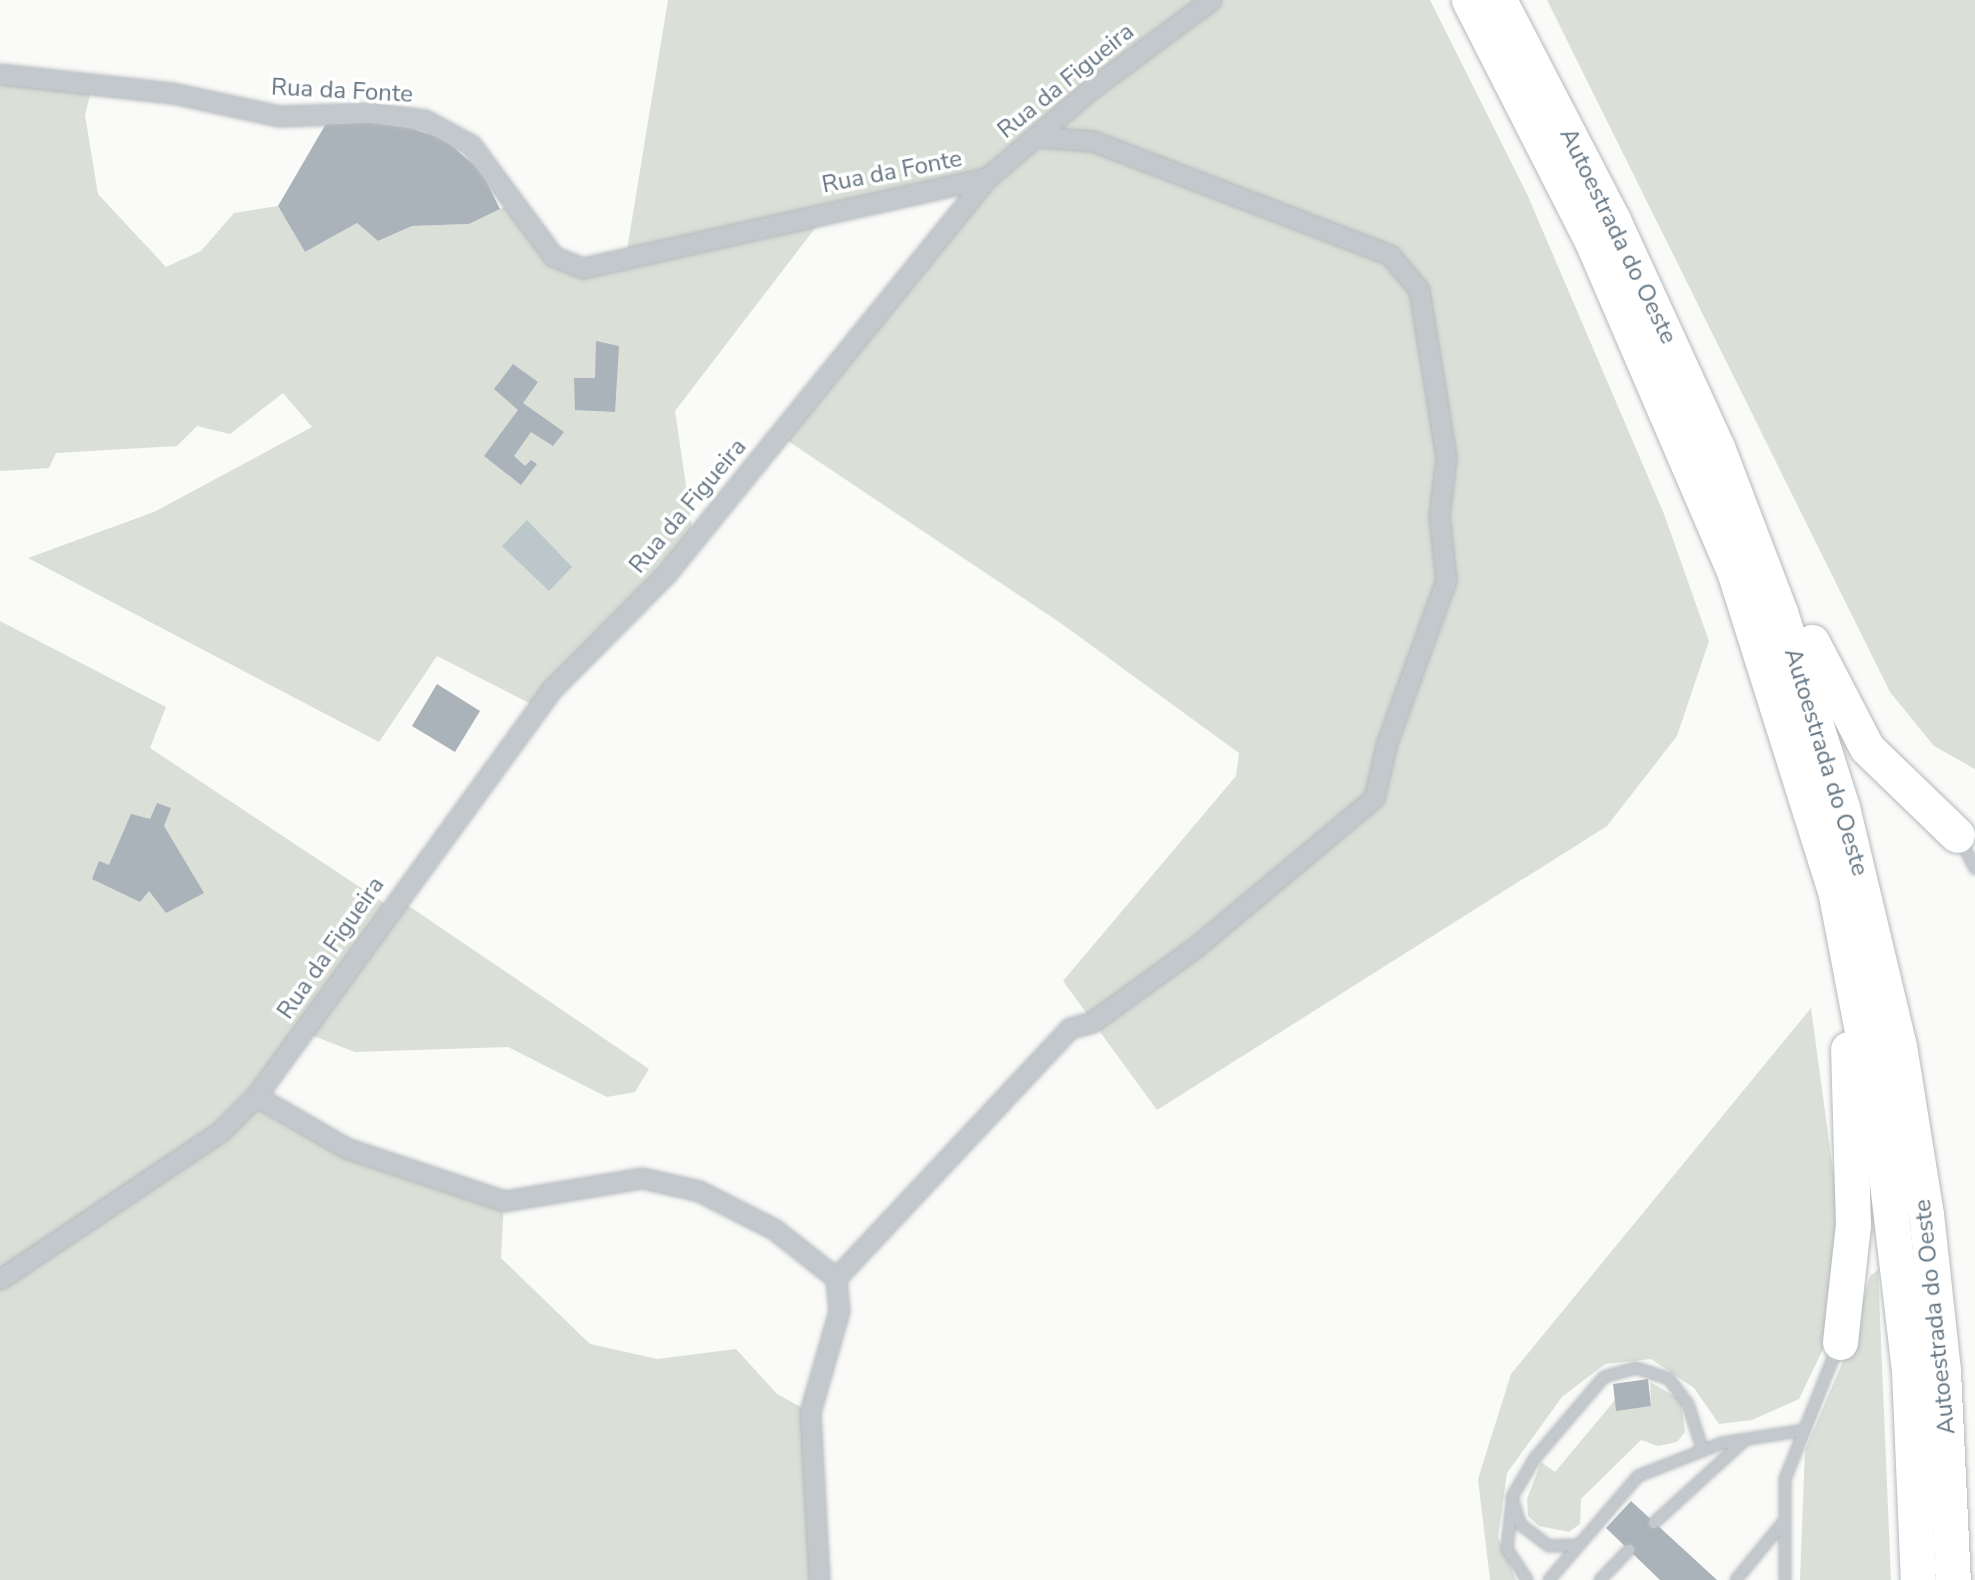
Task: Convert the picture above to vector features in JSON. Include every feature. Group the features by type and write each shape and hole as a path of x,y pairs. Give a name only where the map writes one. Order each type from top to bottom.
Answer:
{"highway":[{"name":"Autoestrada do Oeste","path":"1469,0 1591,239 1735,574 1845,944 1881,1132 1909,1369 1918,1580"},
{"name":"Autoestrada do Oeste","path":"1499,0 1649,295 1752,534 1842,807 1899,1046 1936,1290 1953,1580"},
{"path":"1752,534 1790,578 1821,667 1867,748 1966,840"},
{"path":"1840,1342 1853,1225 1845,944"}],"street":[{"name":"Rua da Figueira","path":"0,1279 220,1132 256,1096 537,707 667,573 987,178 1211,0"},
{"name":"Rua da Fonte","path":"0,74 172,93 279,116 370,113 425,120 471,145 553,256 583,268 625,263 751,225 987,178"},
{"path":"836,1278 1070,1028 1092,1022 1197,946 1374,798 1386,746 1446,580 1439,516 1446,457 1419,290 1390,255 1093,141 1037,137"},
{"path":"256,1096 346,1148 503,1201 642,1178 699,1191 774,1230 836,1278 839,1311 810,1412 819,1580"}],"lane":[{"path":"1966,840 1975,869"},
{"path":"1785,1580 1785,1479 1840,1342"},
{"path":"1527,1580 1507,1549 1512,1497 1535,1458 1604,1377 1636,1368 1669,1379 1688,1404 1703,1451"},
{"path":"1549,1580 1638,1476 1703,1451 1746,1439 1805,1430"},
{"path":"1654,1522 1746,1439"},
{"path":"1512,1497 1520,1524 1549,1546 1578,1545"},
{"path":"1736,1580 1785,1519"},
{"path":"1600,1580 1629,1550"}],"shaded area":[{"path":"668,0 1430,0 1527,194 1664,514 1709,641 1677,736 1607,826 1157,1110 1063,981 1236,776 1239,753 1062,624 779,435 986,179 829,210 675,411 694,540 537,707 437,656 379,742 28,558 154,512 312,427 283,393 230,434 197,426 177,446 56,453 49,468 0,471 0,74 93,83 85,115 98,194 166,267 201,251 234,213 278,206 305,252 357,223 378,241 412,226 469,224 516,201 553,255 625,262"},
{"path":"1547,0 1975,0 1975,769 1934,746 1890,692"},
{"path":"527,520 572,567 549,591 502,546"},
{"path":"0,621 166,707 150,748 390,907 397,898 649,1069 635,1092 607,1097 508,1047 355,1052 303,1032 256,1096 346,1148 504,1201 501,1258 590,1344 657,1359 736,1349 777,1394 810,1412 819,1580 0,1580"},
{"path":"1811,1008 1839,1215 1824,1347 1799,1399 1752,1420 1719,1424 1694,1388 1651,1359 1605,1364 1562,1397 1507,1473 1498,1537 1516,1580 1490,1580 1478,1479 1511,1374"},
{"path":"1878,1270 1891,1580 1800,1580 1805,1450 1849,1347 1870,1276"},
{"path":"1650,1382 1681,1400 1685,1432 1677,1442 1658,1446 1641,1440 1581,1499 1580,1524 1569,1532 1539,1526 1528,1516 1527,1499 1541,1462 1555,1472 1615,1400 1651,1405"}],"building":[{"path":"327,122 391,122 444,139 481,171 500,209 469,224 412,226 378,241 357,223 305,252 278,206"},
{"path":"596,341 619,346 615,412 575,410 574,378 595,378"},
{"path":"513,364 538,382 523,403 564,432 553,446 531,432 514,456 525,466 531,460 537,464 521,485 484,456 518,410 494,389"},
{"path":"437,684 480,711 455,752 412,726"},
{"path":"157,803 171,808 164,826 204,893 166,913 149,891 140,902 92,879 99,861 109,865 131,814 150,819"},
{"path":"1648,1379 1651,1406 1616,1411 1613,1384"},
{"path":"1631,1501 1717,1580 1660,1580 1606,1528"}]}
